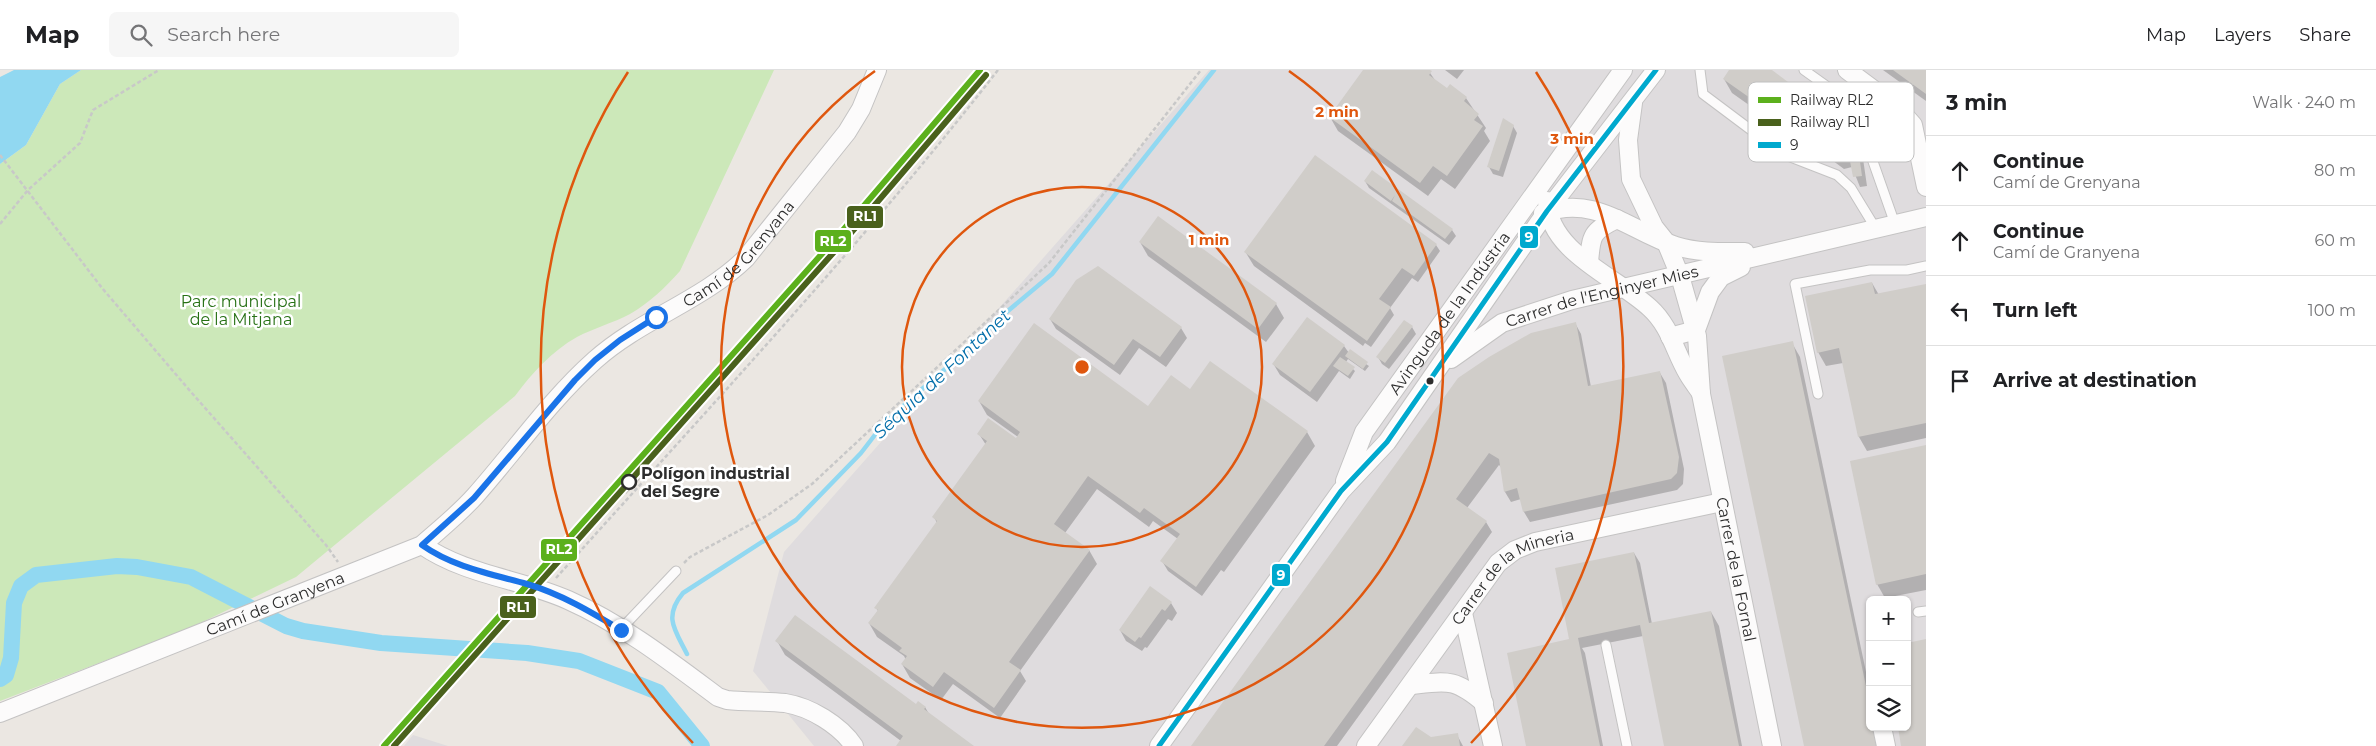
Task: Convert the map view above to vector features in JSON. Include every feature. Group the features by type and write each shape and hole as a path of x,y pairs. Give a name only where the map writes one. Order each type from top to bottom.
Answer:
{"street":[{"name":"Camí de Grenyana","path":"518,445 575,380 607,350 620,340 730,274 746,258 847,132 861,109 878,70"},
{"name":"Avinguda de la Indústria","path":"1341,491 1364,432 1623,70"},
{"name":"Avinguda de la Indústria","path":"1159,746 1341,491 1387,442 1547,211 1656,70"},
{"path":"1847,70 1863,82"},
{"name":"Carrer de la Fornal","path":"1633,102 1628,140 1631,179 1650,221 1666,242 1680,276 1696,330 1701,394 1772,746"},
{"path":"1914,130 1926,187"},
{"name":"Carrer de la Fornal","path":"1546,177 1547,211 1562,240 1589,264 1624,287 1650,308 1664,323 1688,374 1701,394"},
{"name":"Carrer de l'Enginyer Mies","path":"1513,223 1547,211 1573,207 1600,211 1666,242 1706,252 1776,251"},
{"name":"Carrer de l'Enginyer Mies","path":"1441,366 1502,323 1572,300 1926,217"},
{"path":"1589,264 1590,243 1598,228 1617,219"},
{"path":"1670,337 1696,330 1710,292 1720,277 1776,251"},
{"name":"Camí de Granyena","path":"0,713 422,545 474,498 518,445"},
{"name":"Carrer de la Mineria","path":"1366,746 1498,563 1515,550 1535,542 1722,502"},
{"path":"422,545 470,569 545,591 583,607 664,657 718,697 727,700 788,704 801,707 828,722 854,746"},
{"path":"1463,613 1493,746"},
{"path":"1411,685 1452,682 1467,688 1484,703"},
{"path":"1883,731 1886,746"}],"lane":[{"path":"1700,70 1703,94 1748,128"},
{"path":"1804,70 1821,82"},
{"path":"1803,162 1837,175 1851,188 1876,229"},
{"path":"1873,162 1895,224"},
{"path":"1818,394 1795,284 1870,270 1907,270 1926,266"},
{"path":"621,630 676,571"},
{"path":"1606,644 1627,746"}],"path":[{"path":"0,224 28,190 80,143 93,110 159,70"},
{"path":"545,591 782,328 939,146 998,70"},
{"path":"676,571 690,557 768,515 812,484 1050,264 1201,70"},
{"path":"0,155 14,170 102,288 326,545 348,576"}],"shaded area":[{"path":"1209,70 1926,70 1926,746 814,746 753,671 784,552"},
{"path":"413,735 448,746 404,746"}],"green space":[{"name":"Parc municipal de la Mitjana","path":"81,70 774,70 680,271 650,300 630,314 583,334 559,349 535,371 515,396 296,577 190,628 0,701 0,164 26,145 60,84"}],"water":[{"path":"14,70 81,70 60,84 26,145 0,164 0,77"}],"building":[{"path":"1363,70 1430,70 1432,71 1429,75 1447,88 1450,84 1467,97 1464,101 1479,114 1474,120 1483,126 1447,176 1433,166 1420,183 1329,117"},
{"path":"1729,70 1772,70 1788,82 1748,82 1748,97 1723,79"},
{"path":"1893,70 1926,70 1926,94 1914,85 1914,82 1910,82"},
{"path":"1503,118 1514,125 1499,171 1487,167"},
{"path":"1315,155 1437,244 1414,276 1402,268 1379,299 1391,307 1367,341 1244,252"},
{"path":"1850,162 1860,162 1862,176 1853,177"},
{"path":"1372,170 1453,229 1445,239 1392,201 1395,195 1391,201 1364,181"},
{"path":"1158,216 1277,303 1258,329 1139,242"},
{"path":"1098,266 1182,327 1160,357 1133,339 1114,365 1049,319 1076,280"},
{"path":"1872,282 1875,294 1926,284 1926,423 1858,437 1839,348 1817,353 1805,296"},
{"path":"1307,317 1345,345 1310,392 1272,364"},
{"path":"1404,320 1413,326 1385,363 1376,357"},
{"path":"1576,322 1588,386 1660,371 1679,457 1677,473 1671,479 1523,512 1517,488 1504,492 1499,459 1489,453 1456,499 1487,521 1324,746 1191,746 1458,378 1489,357 1531,333"},
{"path":"1034,323 1148,406 1171,375 1190,389 1210,361 1308,431 1196,587 1160,561 1180,534 1144,508 1140,513 1088,476 1054,524 1090,550 1009,662 1021,670 994,708 944,672 933,687 901,664 907,656 899,651 902,648 868,623 878,610 874,608 937,521 932,517 987,441 977,434 988,418 1016,438 1020,432 978,401"},
{"path":"1793,341 1866,686 1866,731 1875,731 1878,746 1804,746 1722,356"},
{"path":"1350,349 1368,362 1363,369 1345,356"},
{"path":"1340,357 1355,367 1348,376 1333,366"},
{"path":"1926,445 1926,574 1876,585 1850,461"},
{"path":"636,471 640,475 624,492 620,488"},
{"path":"1634,552 1649,623 1711,611 1739,746 1664,746 1640,625 1578,638 1600,746 1526,746 1507,653 1569,639 1555,568"},
{"path":"1150,586 1172,602 1165,611 1162,609 1141,638 1139,637 1135,642 1119,630"},
{"path":"795,615 916,704 918,701 926,707 924,709 974,746 896,746 903,736 775,641"},
{"path":"1926,639 1926,746 1901,746 1899,731 1911,731 1911,642"},
{"path":"1416,727 1431,737 1458,733 1460,746 1402,746"}],"waterway":[{"name":"Séquia de Fontanet","path":"687,654 675,630 672,617 677,602 683,593 796,520 861,453 881,427 980,339 1003,315 1052,274 1214,70"},
{"path":"0,679 6,675 11,658 14,603 21,586 36,575 117,566 137,567 191,577 286,626 303,631 381,643 527,653 579,661 658,692 702,746"}],"rail line":[{"name":"RL2","path":"384,746 844,229 980,70"},
{"name":"RL1","path":"394,746 850,234 986,75"}],"transit line":[{"name":"9","path":"1159,746 1341,491 1387,442 1547,211 1656,70"}],"place":[{"name":"Polígon industrial del Segre","path":"629,482"}],"route":[{"path":"621,630 567,599 528,584 470,569 422,545 474,498 518,445 595,360 620,340 656,317"}]}
